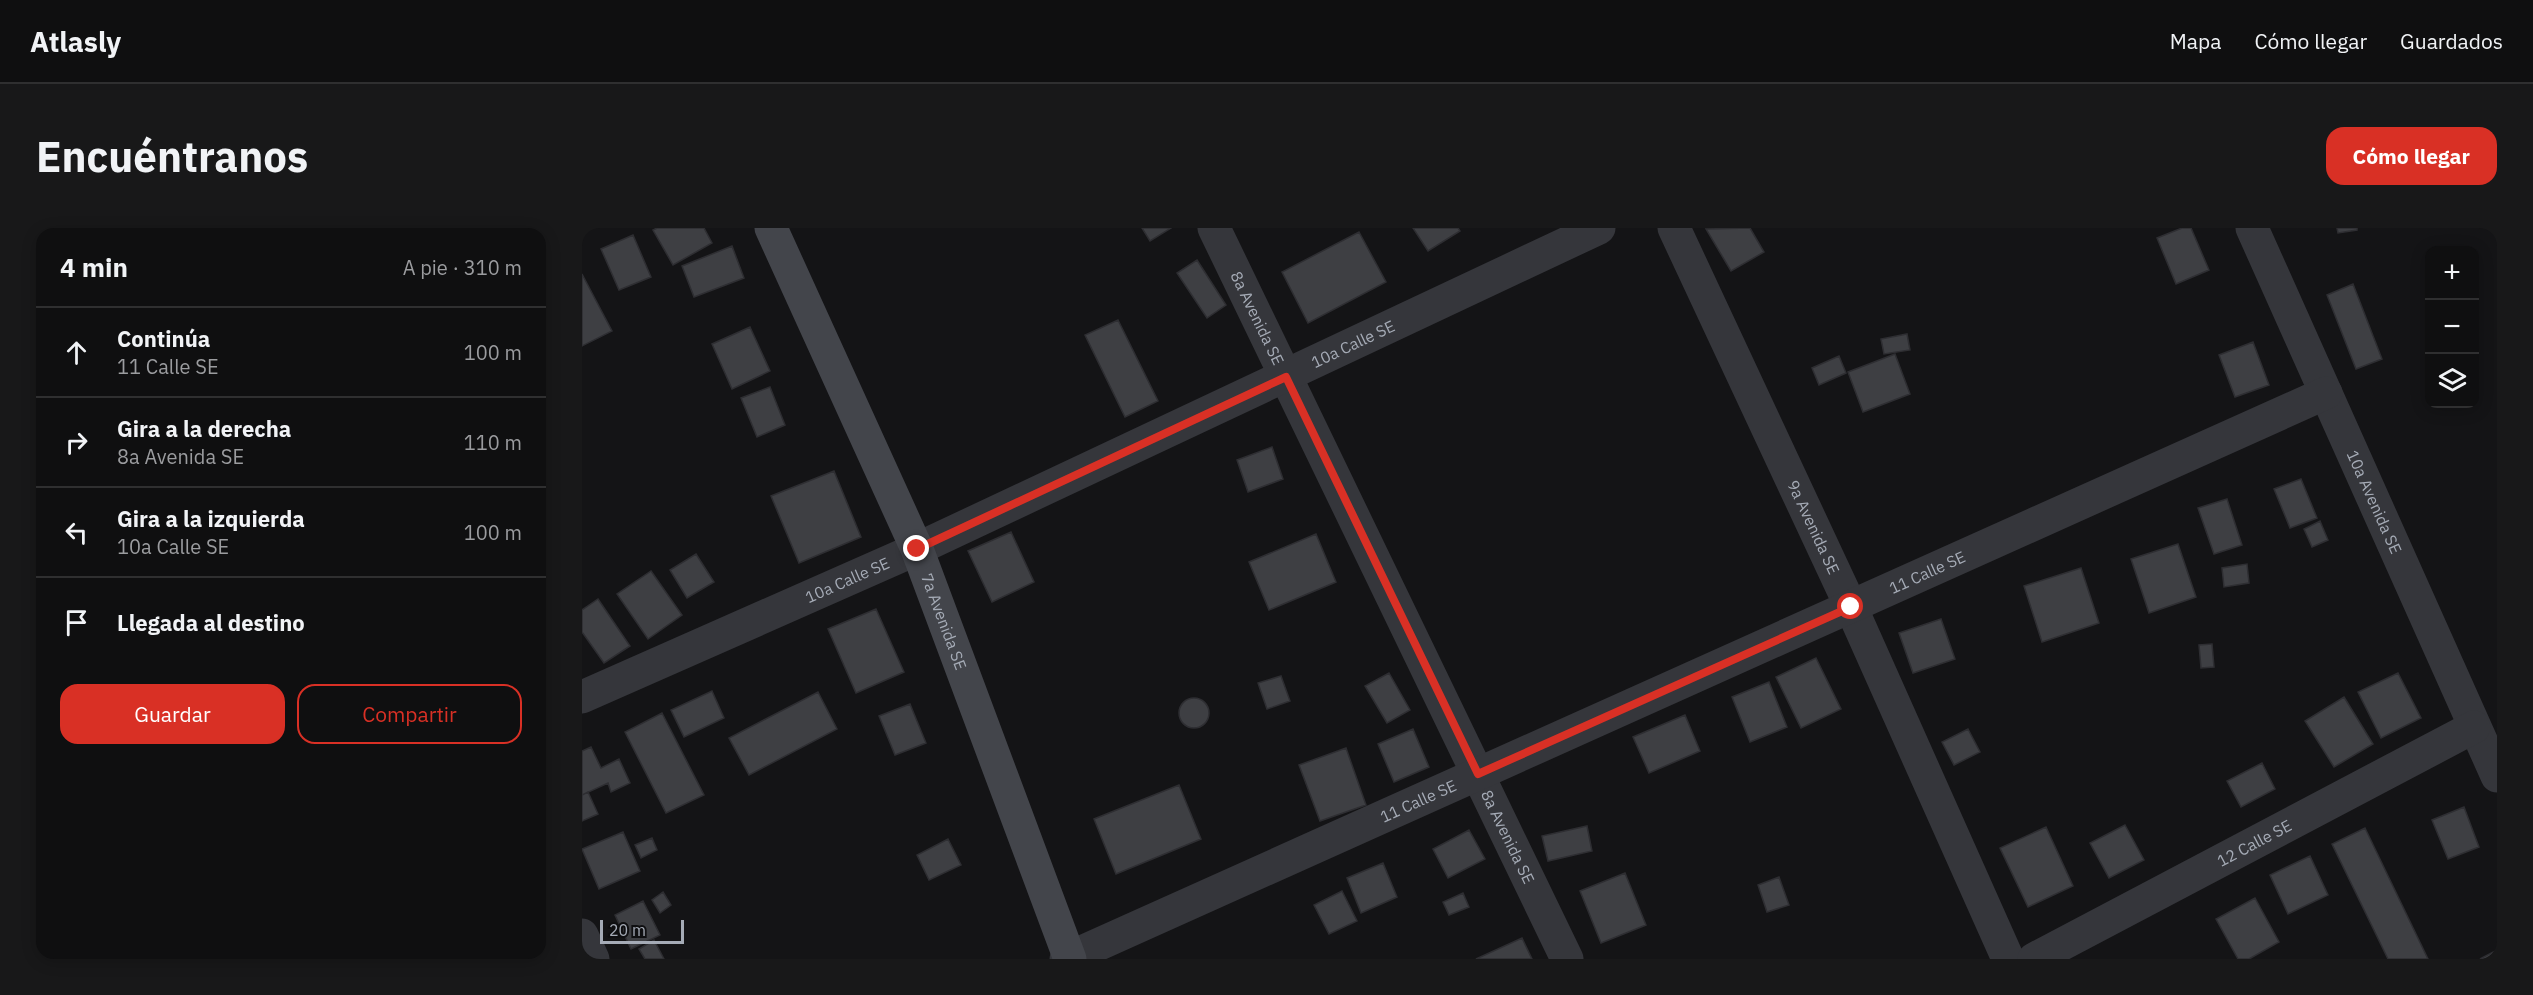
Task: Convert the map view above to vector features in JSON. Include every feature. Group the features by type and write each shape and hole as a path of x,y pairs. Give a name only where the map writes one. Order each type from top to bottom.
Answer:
{"street":[{"name":"7a Avenida SE","path":"771,228 917,549 1068,958"},
{"name":"8a Avenida SE","path":"1214,228 1567,959"},
{"name":"10a Calle SE","path":"582,697 917,549 1599,228"},
{"name":"9a Avenida SE","path":"1674,228 1851,607 2008,959"},
{"name":"10a Avenida SE","path":"2252,228 2497,776"},
{"name":"11 Calle SE","path":"1068,958 2326,393"},
{"name":"12 Calle SE","path":"2034,959 2474,727"},
{"path":"582,935 593,959"}],"building":[{"path":"657,228 704,228 712,243 673,265 653,230"},
{"path":"1142,228 1171,228 1150,241"},
{"path":"1413,228 1458,228 1460,231 1428,251"},
{"path":"1750,228 1764,252 1731,271 1706,229"},
{"path":"2182,228 2191,228 2209,270 2176,284 2157,238"},
{"path":"2337,228 2357,228 2357,230 2338,233"},
{"path":"1359,232 1386,282 1308,323 1282,272"},
{"path":"633,235 651,277 619,290 601,249"},
{"path":"732,246 744,278 694,297 682,266"},
{"path":"1197,260 1226,305 1207,318 1177,273"},
{"path":"582,274 612,331 582,346"},
{"path":"2353,284 2382,359 2356,369 2327,295"},
{"path":"1118,320 1158,401 1125,417 1085,335"},
{"path":"750,327 770,371 732,389 712,344"},
{"path":"1907,334 1910,350 1884,354 1881,339"},
{"path":"2253,342 2269,385 2235,397 2219,355"},
{"path":"1895,354 1910,394 1863,412 1848,372"},
{"path":"1839,356 1846,373 1819,385 1812,368"},
{"path":"770,387 785,425 757,437 741,398"},
{"path":"1272,447 1283,479 1248,492 1237,460"},
{"path":"834,471 861,537 799,563 771,496"},
{"path":"2301,479 2317,518 2290,528 2274,489"},
{"path":"2227,499 2242,545 2214,554 2198,508"},
{"path":"2320,521 2328,540 2312,547 2304,529"},
{"path":"1011,532 1034,582 992,602 968,551"},
{"path":"1316,534 1336,582 1269,610 1249,562"},
{"path":"2178,544 2196,597 2149,613 2131,559"},
{"path":"696,554 714,582 687,598 670,570"},
{"path":"2247,564 2249,583 2224,587 2222,568"},
{"path":"2081,568 2099,623 2042,642 2024,586"},
{"path":"651,571 682,615 648,639 617,594"},
{"path":"598,599 630,646 604,663 582,632 582,610"},
{"path":"876,609 904,672 856,693 828,629"},
{"path":"1941,619 1955,659 1913,673 1899,633"},
{"path":"2212,644 2214,667 2201,668 2199,645"},
{"path":"1816,658 1841,709 1801,728 1776,677"},
{"path":"1389,673 1410,710 1387,723 1365,686"},
{"path":"2398,673 2421,718 2381,738 2358,692"},
{"path":"1281,676 1290,701 1267,709 1258,683"},
{"path":"1769,682 1787,727 1750,742 1732,697"},
{"path":"712,691 724,718 684,737 671,710"},
{"path":"818,692 837,729 749,775 729,738"},
{"path":"2344,697 2373,744 2334,767 2305,721"},
{"path":"1194,698 1200,699 1208,707 1208,719 1200,727 1194,728 1188,727 1180,719 1179,713 1180,707 1188,699"},
{"path":"910,704 926,743 895,755 879,716"},
{"path":"662,713 704,795 666,813 625,732"},
{"path":"1685,715 1700,751 1649,773 1633,737"},
{"path":"1413,729 1429,767 1394,782 1378,744"},
{"path":"1968,729 1980,752 1954,765 1942,742"},
{"path":"591,747 601,768 619,759 630,783 611,792 608,783 582,795 582,751"},
{"path":"1346,748 1366,805 1320,821 1299,765"},
{"path":"2262,763 2275,789 2241,807 2227,781"},
{"path":"1179,785 1201,839 1116,874 1094,819"},
{"path":"588,792 598,814 582,821 582,795"},
{"path":"2464,807 2479,847 2448,859 2432,820"},
{"path":"2125,825 2144,860 2109,878 2090,843"},
{"path":"1587,826 1592,851 1548,861 1542,836"},
{"path":"2046,827 2073,886 2028,907 2000,848"},
{"path":"2365,828 2428,959 2388,959 2332,844"},
{"path":"1469,830 1485,859 1448,878 1433,849"},
{"path":"623,832 640,871 599,889 582,849"},
{"path":"652,838 657,850 641,858 635,845"},
{"path":"948,839 961,865 929,880 917,855"},
{"path":"2310,856 2328,895 2288,914 2270,875"},
{"path":"1383,863 1397,897 1361,913 1347,878"},
{"path":"1625,873 1646,925 1601,943 1580,891"},
{"path":"1779,877 1789,905 1767,912 1758,885"},
{"path":"1342,891 1357,921 1329,934 1314,905"},
{"path":"663,892 671,905 660,913 652,900"},
{"path":"1463,893 1469,907 1449,915 1443,902"},
{"path":"2255,898 2279,942 2249,959 2238,959 2216,919"},
{"path":"643,901 660,935 631,949 615,915"},
{"path":"1522,938 1532,959 1476,959"},
{"path":"654,940 664,959 645,959 639,949"},
{"path":"2497,950 2497,959 2480,959"}],"route":[{"path":"917,549 1286,377 1478,774 1851,607"}]}
